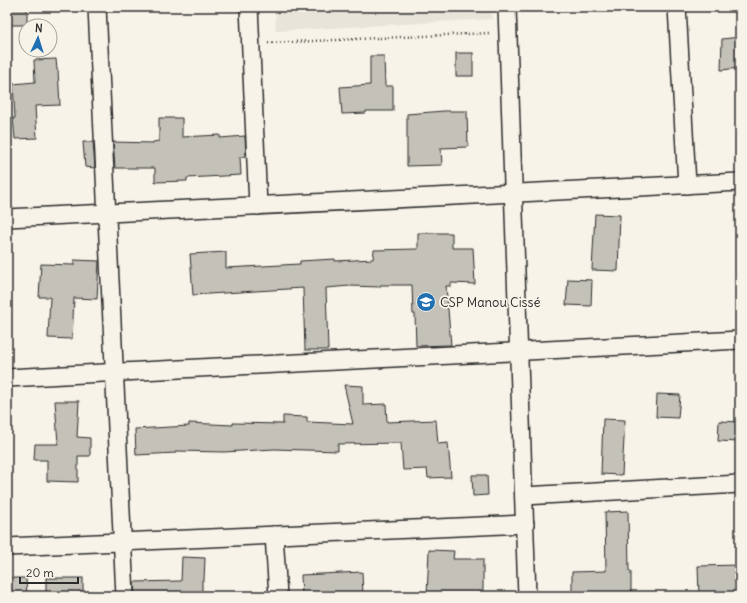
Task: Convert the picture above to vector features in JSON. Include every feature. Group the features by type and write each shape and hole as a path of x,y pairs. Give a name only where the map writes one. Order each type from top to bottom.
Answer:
{"street":[{"path":"97,7 126,596"},
{"path":"250,7 258,206"},
{"path":"507,7 527,596"},
{"path":"677,7 687,185"},
{"path":"7,218 740,182"},
{"path":"7,378 740,340"},
{"path":"524,496 740,484"},
{"path":"7,547 525,524"},
{"path":"274,535 278,596"}],"path":[{"path":"251,43 508,32"}],"shaded area":[{"path":"275,7 491,7 492,19 276,31"}],"building":[{"path":"7,7 27,7 27,18 18,18 18,25 7,25"},
{"path":"740,37 740,68 721,70 722,39"},
{"path":"456,53 473,53 473,76 456,76"},
{"path":"370,56 384,56 385,86 393,86 393,111 366,111 366,113 342,114 340,87 370,85"},
{"path":"56,59 60,105 35,106 37,138 15,139 13,118 15,118 13,84 35,82 34,60"},
{"path":"467,111 468,147 441,148 442,165 407,166 407,114"},
{"path":"159,118 182,118 182,137 220,135 220,138 245,136 246,156 240,157 241,175 187,178 187,181 155,182 155,168 115,168 113,142 153,143 159,141"},
{"path":"83,142 93,142 95,168 85,167"},
{"path":"595,214 620,215 618,271 592,270"},
{"path":"418,233 452,233 452,248 473,248 475,284 451,283 451,286 446,286 451,345 416,346 412,285 326,288 328,350 305,350 303,288 193,295 190,254 226,252 226,268 300,264 300,261 373,259 374,250 418,249"},
{"path":"74,260 99,261 97,299 74,298 72,339 48,338 50,297 39,297 41,264 74,265"},
{"path":"568,279 592,280 591,306 566,305"},
{"path":"344,385 363,386 363,405 386,404 387,422 436,420 438,444 448,443 451,477 428,478 427,469 403,470 401,443 338,444 338,451 274,449 224,452 176,451 176,453 136,455 135,429 189,426 189,423 233,425 233,423 283,424 283,416 307,417 307,422 353,424"},
{"path":"657,394 680,395 678,418 656,417"},
{"path":"55,401 79,401 77,437 90,438 90,456 78,456 78,482 47,481 47,460 34,460 35,444 58,444"},
{"path":"603,419 625,420 622,475 601,474"},
{"path":"719,421 740,422 740,442 718,441"},
{"path":"472,475 487,475 488,495 473,496"},
{"path":"628,511 631,596 572,596 572,572 606,571 605,512"},
{"path":"429,550 454,551 453,559 483,559 483,596 427,596"},
{"path":"182,557 205,558 204,580 202,580 202,596 135,596 134,582 181,581"},
{"path":"740,565 740,596 699,596 698,566"},
{"path":"362,572 363,596 302,596 301,575"},
{"path":"10,578 26,578 27,596 8,596"},
{"path":"46,578 83,578 83,596 46,596"}],"place":[{"name":"CSP Manou Cissé","path":"426,302"}]}
